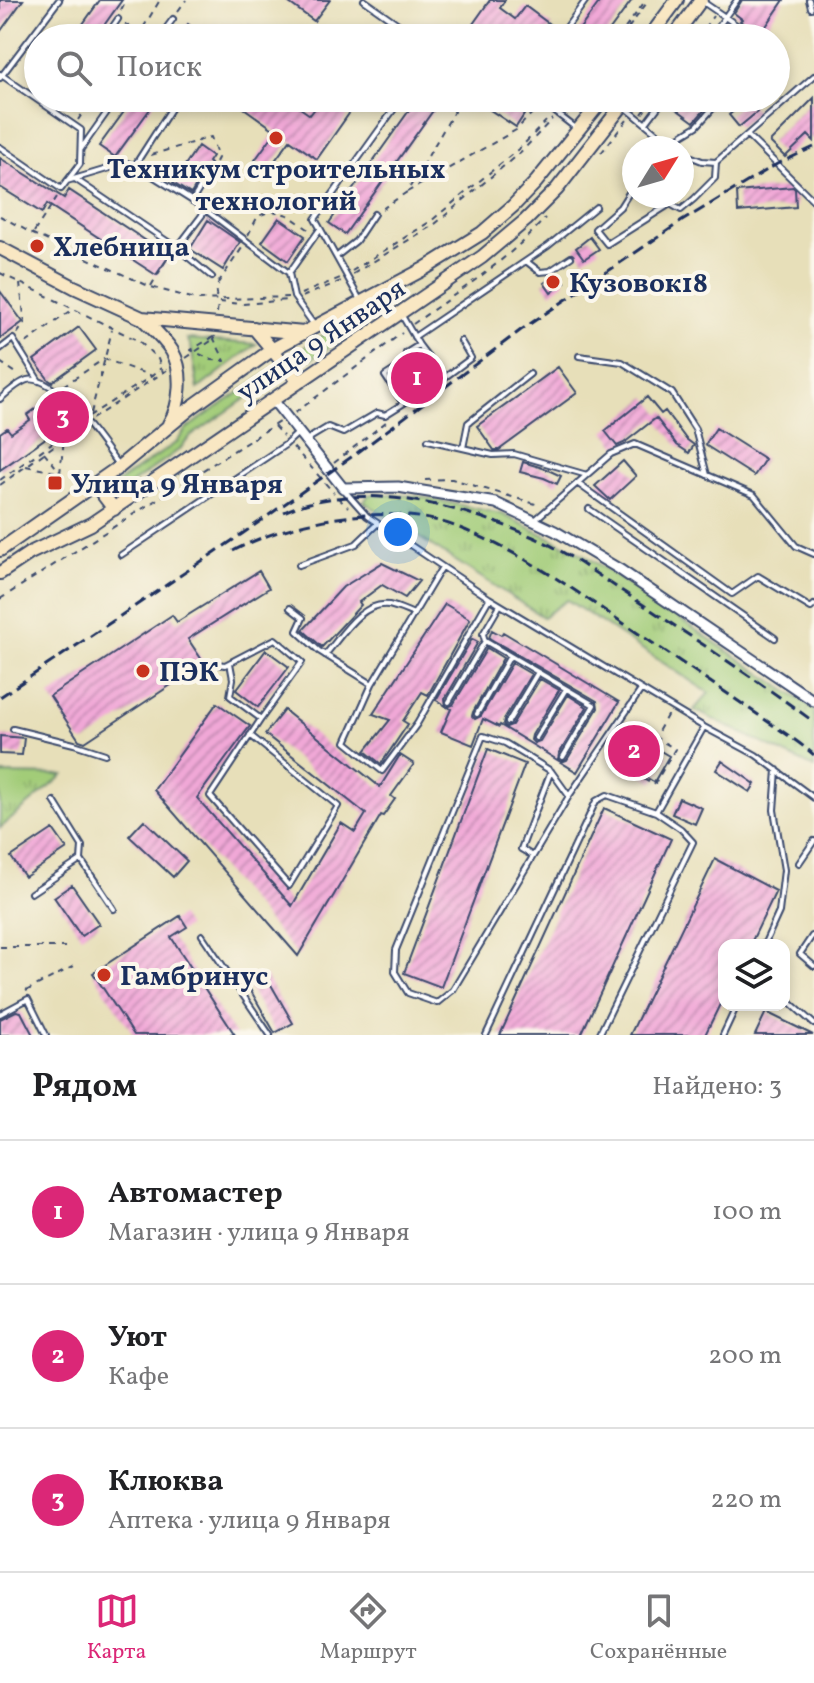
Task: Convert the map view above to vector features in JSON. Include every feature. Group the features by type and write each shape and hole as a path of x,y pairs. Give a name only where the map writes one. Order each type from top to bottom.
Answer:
{"main road":[{"path":"659,24 677,0"},
{"path":"683,24 701,0"},
{"name":"улица 9 Января","path":"0,550 119,467 192,407 273,349 424,269 482,233 536,182 593,112"},
{"name":"улица 9 Января","path":"0,573 30,553 91,524 114,509 482,257 557,189 613,112"},
{"path":"0,248 142,318 214,326 310,330"},
{"path":"142,318 164,340 177,363 180,383 178,402 172,421 163,433"},
{"path":"254,328 299,382"},
{"path":"95,484 114,509"}],"street":[{"path":"273,400 343,488 398,487 496,503 555,531 619,569 814,701"}],"lane":[{"path":"41,24 59,0"},
{"path":"364,0 398,24"},
{"path":"569,24 586,0"},
{"path":"701,0 735,24"},
{"path":"720,24 737,0"},
{"path":"809,0 811,8"},
{"path":"114,24 118,19"},
{"path":"169,24 173,19"},
{"path":"24,46 1,76 24,91"},
{"path":"790,97 814,76"},
{"path":"0,147 61,189 80,164 81,130 55,112"},
{"path":"80,151 107,112"},
{"path":"135,165 169,112"},
{"path":"360,302 315,219 392,112"},
{"path":"635,112 661,136"},
{"path":"646,123 654,112"},
{"path":"679,136 697,126 710,112"},
{"path":"694,158 716,162 773,112"},
{"path":"554,113 578,131"},
{"path":"747,135 813,200"},
{"path":"694,198 715,178 716,162"},
{"path":"67,181 127,163 135,165 206,210 289,273 294,297 310,330"},
{"path":"192,201 211,170"},
{"path":"322,172 343,180"},
{"path":"75,179 176,248 212,277"},
{"path":"622,204 595,229 607,244 664,208"},
{"path":"414,337 548,246 596,207"},
{"path":"176,248 206,210"},
{"path":"337,256 356,241 374,214"},
{"path":"289,273 320,228"},
{"path":"526,261 540,272 550,271 571,257"},
{"path":"401,312 419,345 444,378"},
{"path":"0,349 13,339 39,381 65,397 119,467"},
{"path":"121,555 285,445 328,427 343,433 377,413 389,413 471,358 461,341"},
{"path":"403,403 385,376 407,362 406,353 419,345"},
{"path":"579,356 622,362 672,393 695,429 707,475"},
{"path":"463,448 468,423 530,374"},
{"path":"0,399 26,380 39,381"},
{"path":"428,440 493,455 514,454 587,475"},
{"path":"534,521 611,454 635,444 754,495 796,546 814,554"},
{"path":"577,483 732,594"},
{"path":"343,488 377,524 489,598 756,755 814,798"},
{"path":"589,509 775,638"},
{"path":"299,565 356,544 377,524"},
{"path":"442,567 372,684 346,742 382,771 417,724 489,598"},
{"path":"721,601 758,576 811,608 814,605"},
{"path":"325,655 352,623 372,606 388,605 414,614"},
{"path":"500,605 483,634 485,641 594,705 563,757"},
{"path":"290,608 303,618 297,631 325,655 372,684"},
{"path":"209,663 225,665 275,639 302,662 250,735 210,796 289,886 338,806 250,735"},
{"path":"449,702 485,641"},
{"path":"477,714 510,656"},
{"path":"230,663 233,679 230,696 261,719"},
{"path":"508,722 538,672"},
{"path":"536,738 566,689"},
{"path":"569,796 551,771 505,743 483,736 396,950 395,972 408,993 437,1003 453,990 569,796 641,690"},
{"path":"656,812 704,727"},
{"path":"13,729 105,754"},
{"path":"767,939 779,912 784,870 774,810 777,770"},
{"path":"534,857 521,849 551,771"},
{"path":"486,1035 596,801 607,795 656,812 681,829 693,842 599,1035"},
{"path":"54,801 82,846 81,860 114,909"},
{"path":"799,863 814,841"},
{"path":"31,893 81,860"},
{"path":"202,935 270,1035"},
{"path":"814,936 800,954 814,966"},
{"path":"0,1014 28,999 46,1035"},
{"path":"790,1002 814,1024"},
{"path":"723,1035 734,1011"}],"path":[{"path":"126,0 118,19 126,24"},
{"path":"145,24 160,0"},
{"path":"173,19 186,0"},
{"path":"630,24 647,0"},
{"path":"708,24 717,12"},
{"path":"74,125 83,112"},
{"path":"407,192 455,112"},
{"path":"374,214 516,130 530,112"},
{"path":"0,216 151,287 199,300 294,297 347,274 431,221 522,146 554,113"},
{"path":"138,159 211,137 218,158 211,170"},
{"path":"33,234 61,189"},
{"path":"217,301 218,283 247,241 258,216 272,211 288,215 316,234"},
{"path":"151,287 176,248"},
{"path":"0,273 139,341 158,359 162,370 83,420 0,480"},
{"path":"212,277 218,283"},
{"path":"13,339 25,323 20,283"},
{"path":"19,349 72,310"},
{"path":"91,415 112,329"},
{"path":"213,337 220,350 225,361 212,360 191,350 213,337"},
{"path":"104,359 152,376"},
{"path":"55,391 104,359"},
{"path":"0,362 26,380"},
{"path":"327,468 389,419 389,413"},
{"path":"0,599 274,425"},
{"path":"60,473 65,435"},
{"path":"43,450 60,473"},
{"path":"22,465 60,473"},
{"path":"628,766 626,769 654,785 675,749 655,737 661,727"},
{"path":"0,947 65,947"},
{"path":"25,991 76,965"}],"green space":[{"path":"337,326 344,329 342,339 310,360 303,354 304,347"},
{"path":"187,339 256,344 198,389 191,346"},
{"path":"272,370 277,370 278,376 190,437 180,449 120,492 115,492 114,485 177,442 186,429"},
{"path":"369,494 417,496 502,514 583,554 814,709 814,768 694,710 709,693 567,600 543,617 364,502"},
{"path":"0,774 64,775 0,828"}],"building":[{"path":"0,0 23,0 0,32"},
{"path":"100,0 122,0 105,24 83,24"},
{"path":"285,0 330,0 314,21"},
{"path":"490,0 505,0 500,8 515,19 525,6 549,24 473,24"},
{"path":"601,0 632,0 614,24 583,24"},
{"path":"742,0 784,0 768,24 744,24 734,13"},
{"path":"814,98 814,141 808,135 785,157 770,142"},
{"path":"124,112 148,112 115,157 99,146"},
{"path":"250,112 306,112 310,115 312,112 350,112 317,159 290,140 268,170 255,160 276,131"},
{"path":"408,112 432,112 345,234 329,223"},
{"path":"493,112 526,112 516,127"},
{"path":"680,112 703,112 694,122"},
{"path":"733,112 757,112 739,127 729,115"},
{"path":"198,146 212,156 208,162 211,165 191,194 173,183"},
{"path":"0,158 64,198 69,190 169,256 156,275 47,204 42,213 0,187"},
{"path":"793,187 796,207 738,212 737,192"},
{"path":"279,218 305,236 288,261 262,242"},
{"path":"208,220 240,242 223,270 190,249"},
{"path":"590,237 599,249 584,259 576,248"},
{"path":"558,273 565,282 551,293 544,283"},
{"path":"0,291 23,322 0,339"},
{"path":"79,327 96,350 52,382 34,360"},
{"path":"417,361 430,381 405,397 392,378"},
{"path":"558,367 577,393 499,450 494,450 477,426"},
{"path":"647,397 661,414 665,411 694,445 689,453 677,445 656,418 617,446 605,431"},
{"path":"50,399 67,423 0,470 0,433 7,428 11,433 30,420 27,415"},
{"path":"716,428 765,459 754,476 705,445"},
{"path":"623,461 636,476 610,500 595,486"},
{"path":"523,462 561,476 557,484 520,472"},
{"path":"382,563 419,581 405,598 382,585 359,602 361,605 322,647 303,630 343,587"},
{"path":"259,571 269,588 188,639 204,663 85,742 79,740 50,696 172,615 177,622"},
{"path":"445,604 470,619 428,695 422,692 403,721 408,724 381,764 365,751 390,720 373,714"},
{"path":"492,630 501,635 503,632 619,702 577,772 500,725 483,719 473,745 441,732 451,709 447,707 453,705 487,648 503,658 473,712 475,719 481,716 512,663 531,674 504,719 506,727 512,725 540,679 559,690 532,735 534,743 540,741 568,695 587,707 559,754 561,762 567,760 598,708 597,701 489,638"},
{"path":"472,639 478,642 445,699 446,706 436,700"},
{"path":"266,650 289,667 258,707 236,690"},
{"path":"217,703 250,726 197,798 292,906 341,823 355,832 366,814 265,734 284,710 380,787 400,755 414,764 391,796 395,799 381,815 298,956 154,790"},
{"path":"636,727 651,736 647,743 669,756 654,782 617,760"},
{"path":"0,736 24,738 22,755 0,754"},
{"path":"488,749 525,764 441,987 404,973"},
{"path":"722,761 755,784 750,792 716,770"},
{"path":"679,798 702,808 695,824 672,814"},
{"path":"604,808 671,839 581,1035 500,1035"},
{"path":"144,820 187,861 173,877 129,836"},
{"path":"53,829 67,849 25,877 11,857"},
{"path":"715,859 776,891 753,939 718,939 718,1008 705,1035 630,1035"},
{"path":"72,885 99,924 81,936 54,897"},
{"path":"180,916 187,927 171,937 235,1035 134,1035 93,973"},
{"path":"266,976 293,1023 275,1033 248,986"},
{"path":"16,1011 21,1012 33,1035 0,1035 0,1019"},
{"path":"766,1012 813,1035 755,1035"}],"railway":[{"path":"0,697 242,534 357,453 521,330 682,221 777,164 814,147"},
{"path":"284,512 313,502 344,497 377,497 443,507 505,526 545,543 581,564 814,722"},
{"path":"233,551 284,530 343,517 403,515 457,527 509,551 558,580 814,755"}],"place":[{"name":"Техникум строительных технологий","path":"276,138"},
{"name":"Хлебница","path":"37,246"},
{"name":"Кузовок18","path":"553,282"},
{"name":"Автомастер","path":"417,378"},
{"name":"Клюква","path":"63,417"},
{"name":"Улица 9 Января","path":"55,483"},
{"name":"ПЭК","path":"143,671"},
{"name":"Уют","path":"634,751"},
{"name":"Гамбринус","path":"104,975"}]}
